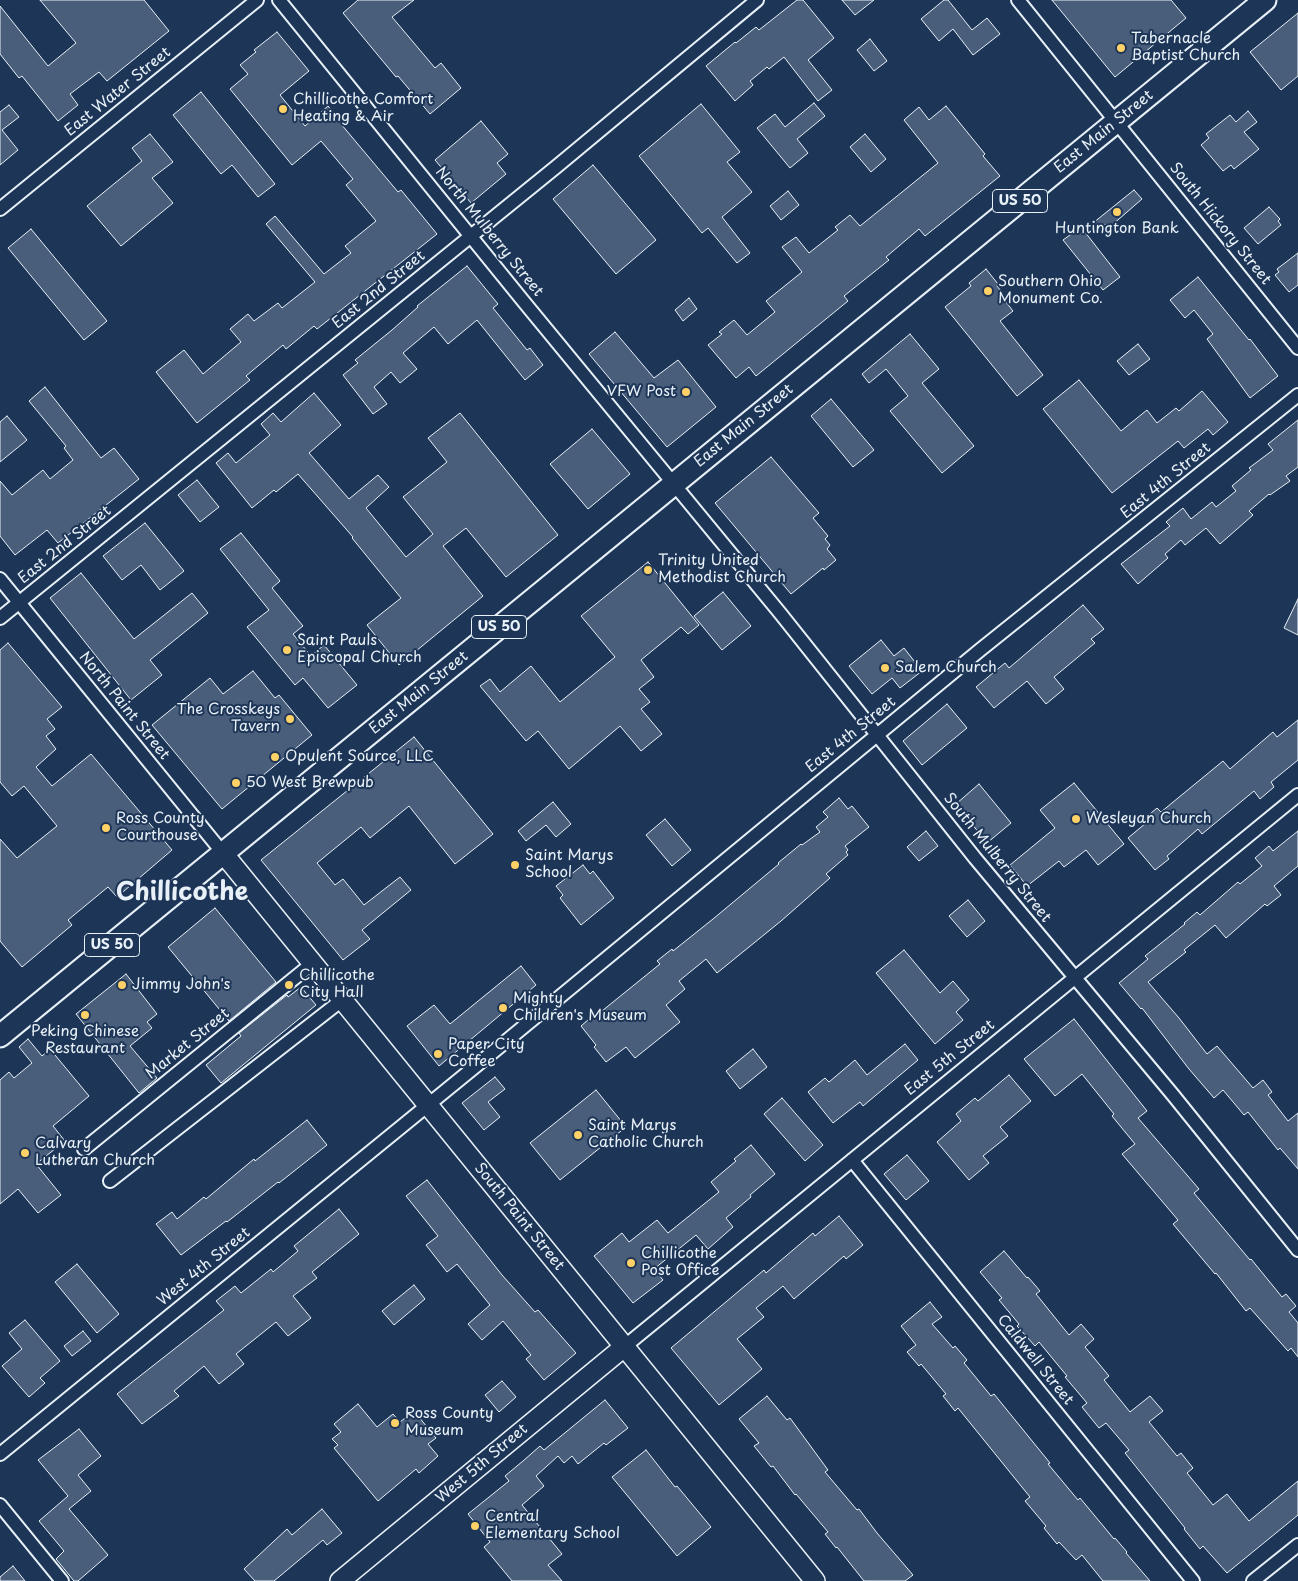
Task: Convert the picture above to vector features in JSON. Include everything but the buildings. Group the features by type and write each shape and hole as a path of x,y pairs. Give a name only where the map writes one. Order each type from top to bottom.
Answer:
{"main road":[{"name":"East Main Street","path":"223,853 1265,0"},
{"name":"South Paint Street","path":"223,853 812,1580"},
{"name":"US 50","path":"0,1036 223,853"},
{"name":"West 5th Street","path":"340,1581 624,1347"}],"street":[{"name":"East Water Street","path":"0,210 257,0"},
{"name":"North Mulberry Street","path":"279,0 673,484"},
{"name":"East 2nd Street","path":"0,618 250,417 757,0"},
{"name":"South Hickory Street","path":"1018,0 1298,348"},
{"name":"East 4th Street","path":"428,1106 980,650 1298,395"},
{"name":"South Mulberry Street","path":"673,484 780,612 1074,978 1298,1250"},
{"name":"North Paint Street","path":"0,579 223,853"},
{"name":"East 5th Street","path":"624,1347 1298,795"},
{"name":"Market Street","path":"84,1149 313,964"},
{"path":"110,1181 342,1000"},
{"name":"West 4th Street","path":"0,1454 428,1106"},
{"name":"Caldwell Street","path":"852,1160 1193,1581"},
{"path":"0,1505 62,1581"},
{"path":"1253,1581 1298,1545"}],"place":[{"name":"Tabernacle Baptist Church","path":"1121,48"},
{"name":"Chillicothe Comfort Heating & Air","path":"283,109"},
{"name":"Huntington Bank","path":"1117,212"},
{"name":"Southern Ohio Monument Co.","path":"988,291"},
{"name":"VFW Post","path":"686,392"},
{"name":"Trinity United Methodist Church","path":"648,570"},
{"name":"Saint Pauls Episcopal Church","path":"287,650"},
{"name":"Salem Church","path":"885,668"},
{"name":"The Crosskeys Tavern","path":"290,719"},
{"name":"Opulent Source, LLC","path":"275,757"},
{"name":"50 West Brewpub","path":"236,783"},
{"name":"Wesleyan Church","path":"1076,819"},
{"name":"Ross County Courthouse","path":"106,828"},
{"name":"Saint Marys School","path":"515,865"},
{"name":"Jimmy John's","path":"122,985"},
{"name":"Chillicothe City Hall","path":"289,985"},
{"name":"Mighty Children's Museum","path":"503,1008"},
{"name":"Peking Chinese Restaurant","path":"85,1015"},
{"name":"Paper City Coffee","path":"438,1054"},
{"name":"Saint Marys Catholic Church","path":"578,1135"},
{"name":"Calvary Lutheran Church","path":"25,1153"},
{"name":"Chillicothe Post Office","path":"631,1263"},
{"name":"Ross County Museum","path":"395,1423"},
{"name":"Central Elementary School","path":"475,1526"}],"district":[{"name":"Chillicothe","path":"182,893"}]}
